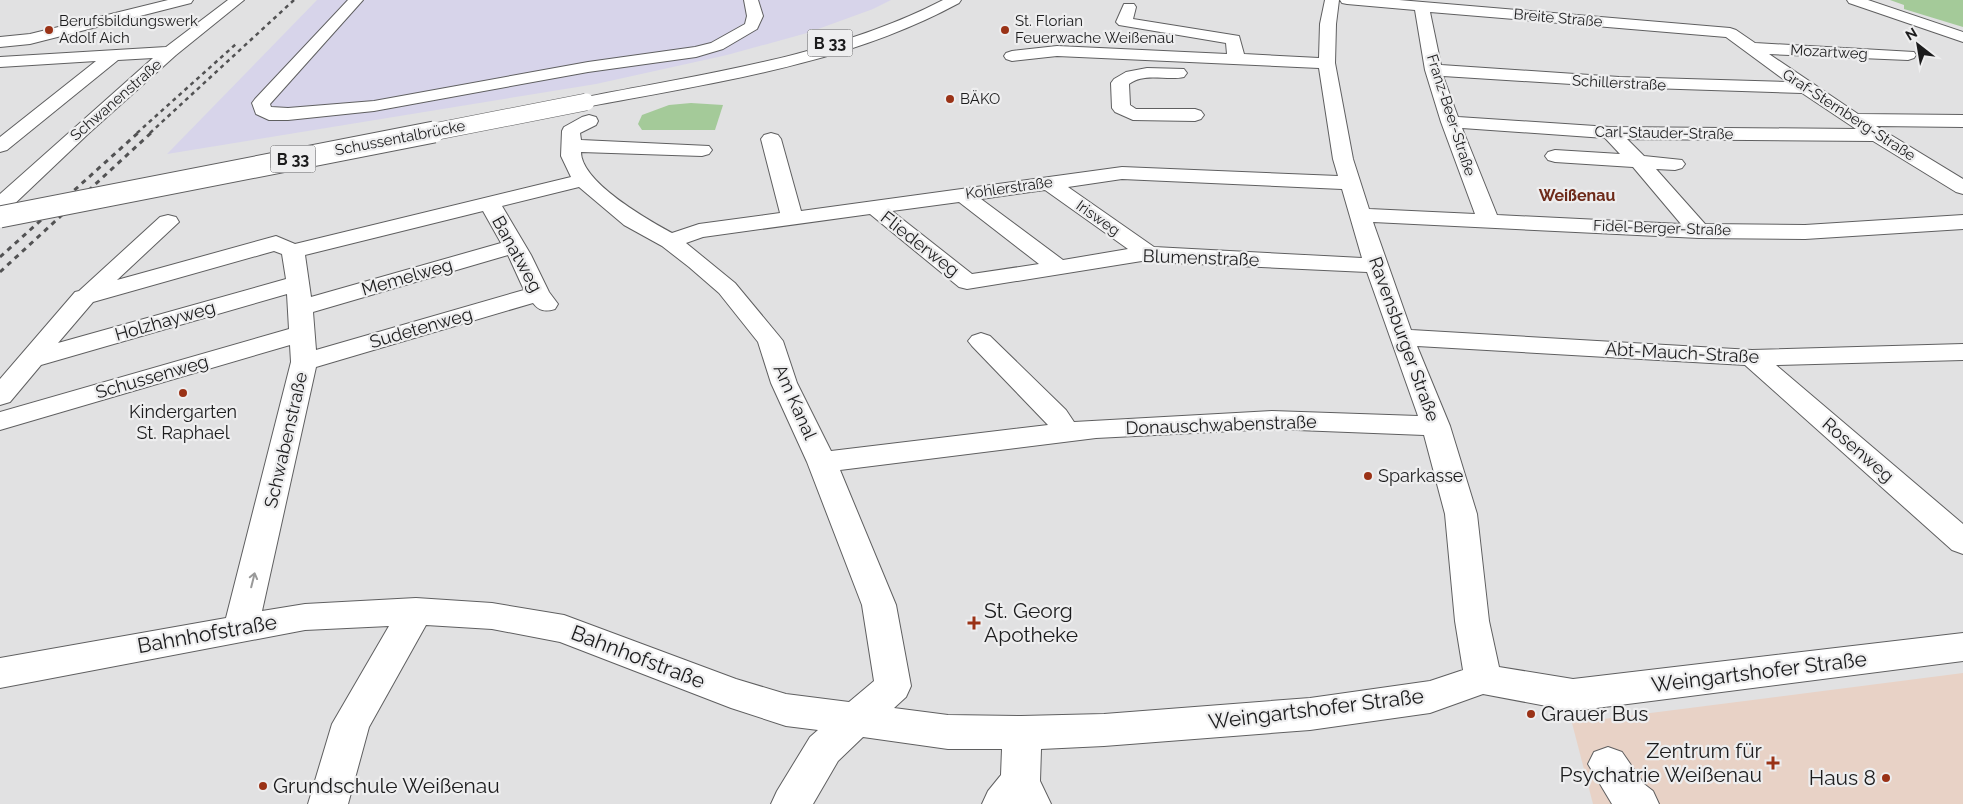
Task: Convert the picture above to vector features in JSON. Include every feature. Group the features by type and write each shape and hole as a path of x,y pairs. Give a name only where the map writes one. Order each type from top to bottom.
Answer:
{"street":[{"path":"0,42 30,39 186,0"},
{"name":"Schwanenstraße","path":"0,206 81,130 170,52 237,0"},
{"path":"356,0 261,103 262,110 269,114 288,114 374,106 588,66 696,52 717,46 752,26 755,16 751,0"},
{"name":"B 33","path":"718,75 843,39 879,26 931,0"},
{"name":"B 33","path":"718,75 769,67 861,40 922,17 954,0"},
{"name":"Ravensburger Straße","path":"1332,0 1328,24 1326,63 1342,159 1376,266 1401,337 1436,426 1461,514 1472,621 1483,679"},
{"name":"Breite Straße","path":"1347,0 1730,32 1744,43"},
{"path":"1840,0 1891,13"},
{"path":"1854,0 1963,37"},
{"name":"Franz-Beer-Straße","path":"1422,7 1433,70 1450,122 1488,220"},
{"path":"1129,8 1124,22 1232,39 1236,58"},
{"name":"Mozartweg","path":"1744,43 1908,55"},
{"name":"Graf-Sternberg-Straße","path":"1744,43 1806,88 1963,188"},
{"path":"23,61 43,46"},
{"path":"1012,56 1057,51 1326,63"},
{"path":"0,62 112,57 170,52"},
{"path":"1193,56 1196,73 1142,74 1124,79 1120,83 1121,108 1133,114 1195,115"},
{"path":"0,146 112,57"},
{"name":"Schillerstraße","path":"1433,70 1558,80 1691,86 1806,88"},
{"name":"Schussentalbrücke","path":"0,217 718,75"},
{"path":"1856,120 1963,121"},
{"path":"589,121 571,132 571,146 702,150"},
{"name":"Carl-Stauder-Straße","path":"1450,122 1610,133 1877,135"},
{"path":"1610,133 1639,162 1699,231"},
{"path":"771,139 792,218"},
{"name":"Am Kanal","path":"571,146 571,156 582,180 632,220 670,241 727,288 770,341 784,384 822,462 879,605 893,686 856,720"},
{"path":"1555,156 1675,164"},
{"name":"Kohlerstraße","path":"670,241 699,231 1048,182 1122,174 1351,183"},
{"path":"84,297 276,243 292,251 582,180"},
{"name":"Irisweg","path":"1048,182 1148,253"},
{"path":"963,195 1059,268"},
{"name":"Banatweg","path":"488,203 514,246 542,299"},
{"name":"Fliederweg","path":"874,207 967,282"},
{"name":"Fidel-Berger-Straße","path":"1361,215 1699,231 1805,232 1963,222"},
{"path":"0,396 84,297 168,222"},
{"name":"Memelweg","path":"302,335 514,246"},
{"name":"Schwabenstraße","path":"241,627 289,430 302,335 298,283 292,251"},
{"name":"Blumenstraße","path":"967,282 1148,253 1173,256 1376,266"},
{"name":"Holzhayweg","path":"32,359 298,283"},
{"name":"Sudetenweg","path":"302,335 542,299"},
{"name":"Schussenweg","path":"0,421 302,335"},
{"name":"Abt-Mauch-Straße","path":"1401,337 1752,358 1963,352"},
{"path":"980,341 1056,416 1066,432"},
{"name":"Rosenweg","path":"1752,358 1963,542"},
{"name":"Donauschwabenstraße","path":"822,462 1066,432 1272,420 1436,426"},
{"path":"328,804 351,724 416,612"},
{"name":"Bahnhofstraße","path":"0,672 241,627 305,617 416,612 492,616 564,629 740,696 786,710 856,720"},
{"name":"Weingartshofer Straße","path":"856,720 948,732 1021,733 1104,730 1310,714 1430,697 1483,679 1572,695 1963,647"},
{"path":"800,796 824,749 856,720"},
{"path":"1018,797 1022,759 1021,733"},
{"path":"1608,764 1630,797 1639,804"}],"shaded area":[{"path":"317,0 891,0 873,9 807,33 727,55 596,84 167,154"},
{"name":"Zentrum für Psychatrie Weißenau","path":"1963,673 1963,804 1593,804 1572,723"}],"green space":[{"path":"1890,0 1963,0 1963,27 1904,9 1904,5"},
{"path":"691,103 723,105 715,130 642,130 638,124 642,115 669,105"}],"railway":[{"path":"150,133 294,0"},
{"path":"137,133 236,44"},
{"path":"0,257 139,132"},
{"path":"0,272 152,132"}],"place":[{"name":"Berufsbildungswerk Adolf Aich","path":"49,30"},
{"name":"St. Florian Feuerwache Weißenau","path":"1005,30"},
{"name":"BÄKO","path":"950,99"},
{"name":"Kindergarten St. Raphael","path":"183,393"},
{"name":"Sparkasse","path":"1368,476"},
{"name":"St. Georg Apotheke","path":"974,623"},
{"name":"Grauer Bus","path":"1531,714"},
{"name":"Zentrum für Psychatrie Weißenau","path":"1773,763"},
{"name":"Haus 8","path":"1886,778"},
{"name":"Grundschule Weißenau","path":"263,786"}],"district":[{"name":"Weißenau","path":"1577,195"}]}
